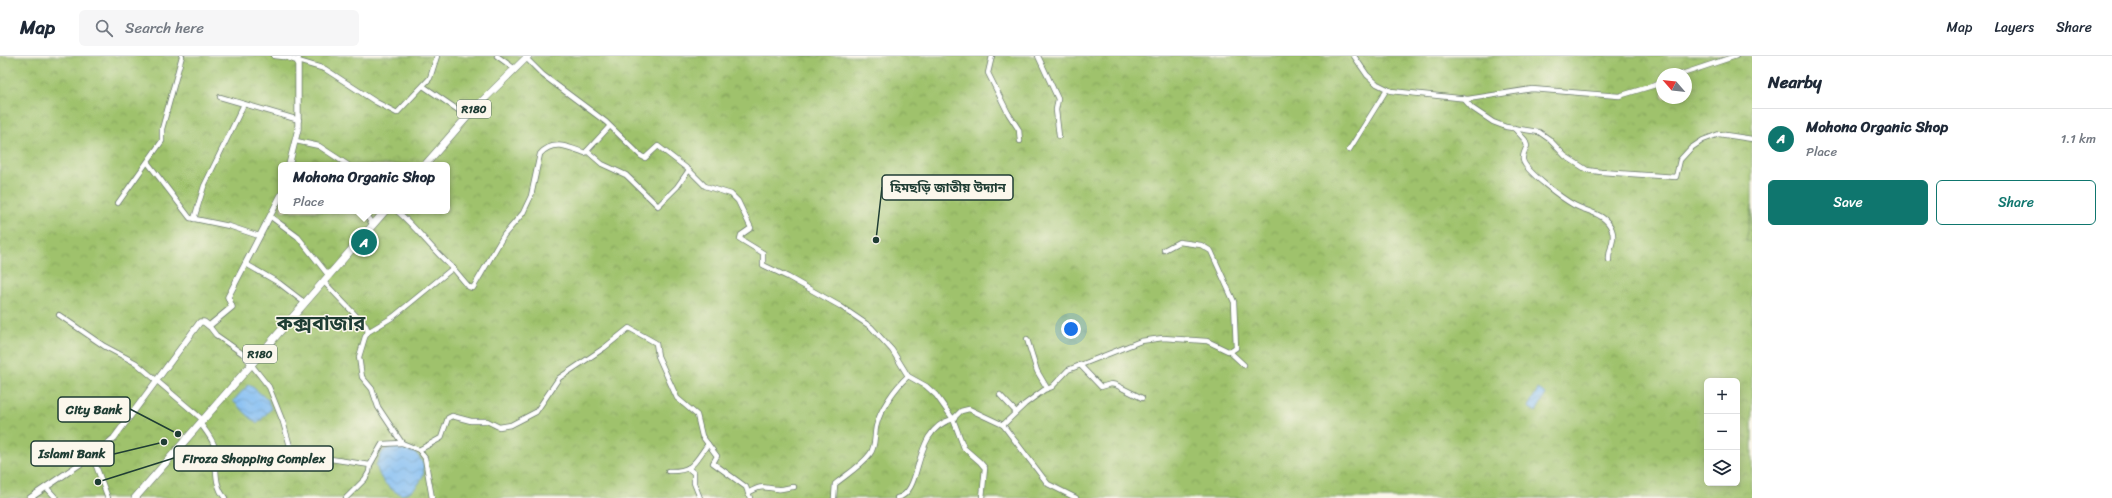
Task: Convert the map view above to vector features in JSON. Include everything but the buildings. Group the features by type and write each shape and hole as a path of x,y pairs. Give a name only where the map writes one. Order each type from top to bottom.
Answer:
{"main road":[{"name":"R180","path":"428,162 467,116 527,57"},
{"name":"R180","path":"135,498 382,214"}],"street":[{"path":"118,203 148,163 162,141 162,128 182,56"},
{"path":"274,56 298,58 330,71 376,102 397,113 430,78 437,56"},
{"path":"497,56 515,69"},
{"path":"992,56 988,73 1008,113 1019,130 1020,141"},
{"path":"1038,56 1058,99 1056,110 1058,136"},
{"path":"1354,56 1367,75 1377,84 1387,89 1466,99 1477,96 1532,90 1619,96 1656,85"},
{"path":"1692,71 1736,56"},
{"path":"527,57 543,75 606,122 609,127 641,156 645,158 658,146 689,170 705,186 728,192 738,201 751,228 741,235 740,239 763,253 763,265 840,306 871,327 892,350 908,376 926,386 936,395 953,419 964,448 985,468 982,498"},
{"path":"290,162 296,141 299,120 298,58"},
{"path":"423,86 467,116"},
{"path":"1349,150 1387,89"},
{"path":"220,97 299,120"},
{"path":"1466,99 1472,108 1493,122 1506,127 1539,132 1549,139 1565,156 1587,170 1601,172 1676,177 1678,175 1677,167 1680,160 1691,148 1719,134 1752,139"},
{"path":"194,219 204,186 244,104"},
{"path":"400,214 408,220 469,287 473,288 504,235 523,213 531,196 540,154 544,149 563,144 585,153 609,127"},
{"path":"1514,128 1525,140 1527,146 1523,161 1543,182 1574,205 1601,216 1610,226 1613,236 1609,260"},
{"path":"296,141 319,146 343,162"},
{"path":"587,151 602,164 626,175 658,206 677,187 689,170"},
{"path":"148,163 186,215 194,219 259,236"},
{"path":"209,326 232,307 228,297 259,236 272,216 278,202"},
{"path":"365,214 373,225"},
{"path":"272,216 298,237 329,276"},
{"path":"1164,250 1179,242 1201,245 1211,250 1234,302 1236,348 1230,352"},
{"path":"246,264 279,282 305,303"},
{"path":"402,443 378,407 372,389 362,377 359,357 364,337 368,332 393,317 453,268"},
{"path":"324,282 366,326 368,332"},
{"path":"59,315 104,346 136,363 158,380 202,421 214,445 216,477 225,498"},
{"path":"30,498 114,438 200,322 204,322 216,335 243,354 270,387 283,422 294,460 298,461 312,458 324,458 370,465"},
{"path":"419,450 441,438 448,418 452,416 471,421 487,421 499,427 511,425 536,412 559,378 604,348 629,328 656,343 658,356 677,398 697,415 702,436 717,456 713,463 746,487 750,498"},
{"path":"1003,425 1016,412 1047,388 1052,387 1068,370 1134,342 1163,338 1207,341 1230,352 1244,365"},
{"path":"1027,339 1037,371 1047,388"},
{"path":"1080,365 1101,387 1111,384 1116,385 1142,398"},
{"path":"834,498 835,484 853,471 870,454 874,445 876,427 880,417 901,382 908,376"},
{"path":"1000,396 1016,412"},
{"path":"897,498 905,495 910,488 922,448 926,441 941,425 953,419 961,411 970,409 1003,425 1048,484 1076,498"},
{"path":"346,498 365,479 369,472 370,465 382,444 402,443 419,450 425,458 432,498"},
{"path":"668,471 682,472 688,468 708,444"},
{"path":"92,455 108,498"},
{"path":"688,468 694,473 694,483 700,498"},
{"path":"748,492 759,486 780,490 786,487 794,487"},
{"path":"46,487 56,498"}],"green space":[{"path":"0,56 1752,56 1752,498 0,498"},
{"path":"1752,206 1752,242 1746,241"}],"water":[{"path":"249,384 268,400 271,409 257,424 233,401"},
{"path":"1538,389 1546,394 1536,412 1528,407"},
{"path":"392,445 400,446 415,453 423,464 424,471 422,479 411,491 402,495 389,487 382,480 376,465 383,451"}],"place":[{"name":"হিমছড়ি জাতীয় উদ্যান","path":"876,240"},
{"name":"Mohona Organic Shop","path":"364,242"},
{"name":"City Bank","path":"178,434"},
{"name":"Islami Bank","path":"164,442"},
{"name":"Firoza Shopping Complex","path":"98,482"}],"district":[{"name":"কক্সবাজার","path":"321,323"}]}
